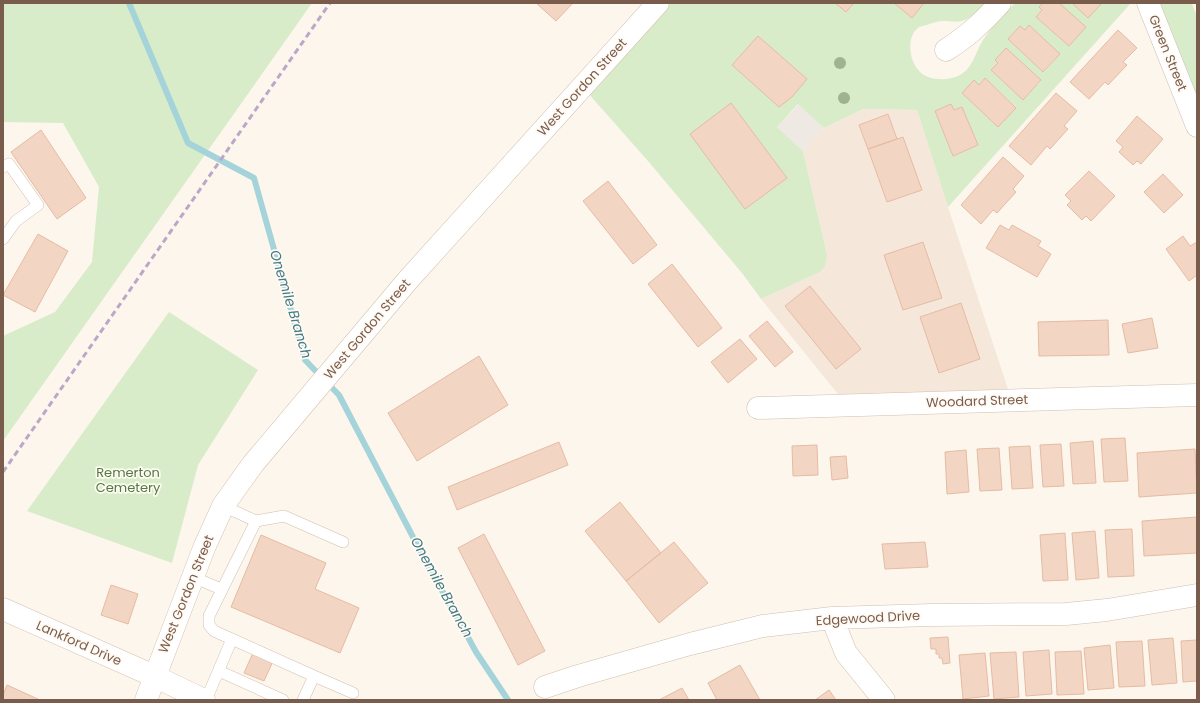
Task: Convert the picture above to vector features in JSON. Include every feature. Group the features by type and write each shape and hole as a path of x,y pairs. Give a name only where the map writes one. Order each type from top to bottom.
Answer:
{"street":[{"name":"West Gordon Street","path":"146,700 192,577 223,506 254,464 383,309 658,3"},
{"path":"946,50 967,37 1000,3"},
{"name":"Green Street","path":"1148,3 1197,126"},
{"name":"Woodard Street","path":"758,408 1197,395"},
{"name":"Edgewood Drive","path":"545,687 690,644 763,626 832,618 931,615 1066,614 1107,610 1197,595"},
{"name":"Lankford Drive","path":"3,609 205,700"},
{"path":"832,618 846,653 884,700"}],"lane":[{"path":"3,167 9,164 38,205 16,221 3,239"},
{"path":"223,506 256,521 284,516 343,542"},
{"path":"256,521 221,589 209,616 209,625 214,631 353,693"},
{"path":"192,577 221,589"},
{"path":"205,700 219,672 232,639"},
{"path":"219,672 283,700"},
{"path":"303,700 314,676"}],"shaded area":[{"path":"799,104 824,128 803,151 777,127"},
{"path":"863,109 917,110 1010,395 842,399 761,299 820,272 827,255 803,151 824,128"}],"green space":[{"path":"3,3 312,3 3,441 3,336 55,312 92,262 99,187 63,123 3,122"},
{"path":"667,3 894,3 912,18 924,3 986,3 968,19 957,22 935,22 920,27 914,32 910,43 910,50 916,68 928,77 945,79 960,75 968,68 983,40 1015,3 1043,3 1039,7 1042,10 1036,17 1069,46 1059,3 1131,3 948,207 917,110 863,109 824,128 798,104 777,127 803,151 827,255 825,266 820,272 761,299 742,273 648,161 587,92","holes":["1029,25 1060,54 1044,72 1008,39 1020,26 1025,30","1006,48 1041,81 1023,100 991,70 998,63 995,60","985,78 1016,107 998,127 962,93 974,81 979,85","951,104 954,110 962,107 978,145 953,156 935,111"]},
{"path":"1158,3 1195,3 1192,4 1197,16 1197,100"},
{"name":"Remerton Cemetery","path":"169,312 258,370 198,465 172,563 27,511"}],"building":[{"path":"536,3 573,3 556,21"},
{"path":"835,3 854,3 846,12"},
{"path":"894,3 924,3 912,18"},
{"path":"1043,3 1059,3 1086,27 1069,46 1036,17 1042,10 1039,7"},
{"path":"1072,3 1102,3 1088,18"},
{"path":"1029,25 1060,54 1043,72 1008,39 1020,26 1025,30"},
{"path":"1118,30 1137,48 1123,62 1127,65 1108,85 1105,82 1089,99 1070,82"},
{"path":"758,36 807,79 792,97 779,107 732,65"},
{"path":"1006,48 1041,80 1023,100 991,70 998,63 995,60"},
{"path":"985,78 1016,108 998,127 962,93 974,80 979,85"},
{"path":"1056,93 1077,111 1064,126 1068,129 1050,149 1047,146 1031,165 1009,146"},
{"path":"731,103 787,178 745,209 690,134"},
{"path":"951,104 954,110 962,107 978,145 953,156 935,111"},
{"path":"888,114 897,139 868,149 859,125"},
{"path":"1137,116 1163,139 1141,164 1137,161 1133,165 1119,152 1123,147 1116,141"},
{"path":"41,130 86,198 57,219 11,152"},
{"path":"903,137 922,190 887,202 868,149"},
{"path":"1003,157 1024,176 1013,189 1016,192 997,213 993,210 981,224 961,205"},
{"path":"1089,171 1115,196 1091,221 1086,216 1082,220 1067,205 1071,201 1065,195"},
{"path":"1163,174 1183,195 1164,213 1144,192"},
{"path":"608,181 657,245 633,264 583,201"},
{"path":"1000,225 1009,230 1012,225 1041,241 1038,246 1051,254 1037,277 986,248"},
{"path":"38,234 68,251 35,312 3,295"},
{"path":"1183,236 1190,246 1197,242 1197,275 1189,281 1166,249"},
{"path":"923,242 942,298 903,310 884,255"},
{"path":"672,264 722,328 698,347 648,284"},
{"path":"810,286 861,349 836,369 785,306"},
{"path":"961,303 980,359 939,373 920,317"},
{"path":"1152,318 1158,348 1128,353 1122,324"},
{"path":"1108,320 1109,355 1039,356 1038,322"},
{"path":"767,321 793,352 775,367 749,336"},
{"path":"740,339 757,359 728,383 711,362"},
{"path":"479,356 508,405 417,461 388,413"},
{"path":"1125,438 1128,481 1104,482 1101,439"},
{"path":"1093,441 1096,483 1073,484 1070,443"},
{"path":"559,442 568,465 457,510 448,487"},
{"path":"1061,444 1064,486 1043,487 1040,445"},
{"path":"817,445 818,475 793,476 792,446"},
{"path":"1030,446 1033,488 1012,489 1009,447"},
{"path":"999,448 1002,490 980,491 977,449"},
{"path":"1195,449 1197,493 1139,497 1137,453"},
{"path":"966,450 969,492 947,494 945,452"},
{"path":"846,456 848,478 832,480 830,457"},
{"path":"620,502 661,553 626,581 585,531"},
{"path":"1197,517 1197,553 1144,556 1142,521"},
{"path":"1132,529 1134,576 1108,577 1105,530"},
{"path":"1095,531 1099,578 1076,580 1072,533"},
{"path":"1065,533 1068,580 1043,581 1040,535"},
{"path":"484,534 545,651 518,665 458,548"},
{"path":"261,535 326,563 315,589 359,608 340,653 231,607"},
{"path":"674,542 708,583 659,623 626,581"},
{"path":"925,542 928,567 885,569 882,544"},
{"path":"111,585 138,594 128,624 101,615"},
{"path":"948,637 950,663 943,664 942,658 939,658 939,654 936,654 936,649 931,649 930,638"},
{"path":"1173,638 1177,683 1152,685 1148,640"},
{"path":"1197,640 1197,681 1183,682 1181,641"},
{"path":"1142,641 1145,686 1119,687 1116,642"},
{"path":"1110,645 1114,688 1088,690 1084,648"},
{"path":"1049,650 1052,694 1026,696 1023,652"},
{"path":"1081,651 1084,694 1057,695 1055,652"},
{"path":"1016,652 1019,697 994,699 990,653"},
{"path":"253,653 273,661 264,681 244,673"},
{"path":"985,653 989,696 963,699 959,655"},
{"path":"740,665 760,700 717,700 708,683"},
{"path":"7,685 40,700 3,700 3,695"},
{"path":"682,688 689,700 659,700"},
{"path":"829,690 836,700 815,700"}],"waterway":[{"name":"Onemile Branch","path":"129,3 188,143 254,178 305,360 339,395 426,562 476,652 508,700"}],"railway":[{"path":"3,472 330,3"}]}
